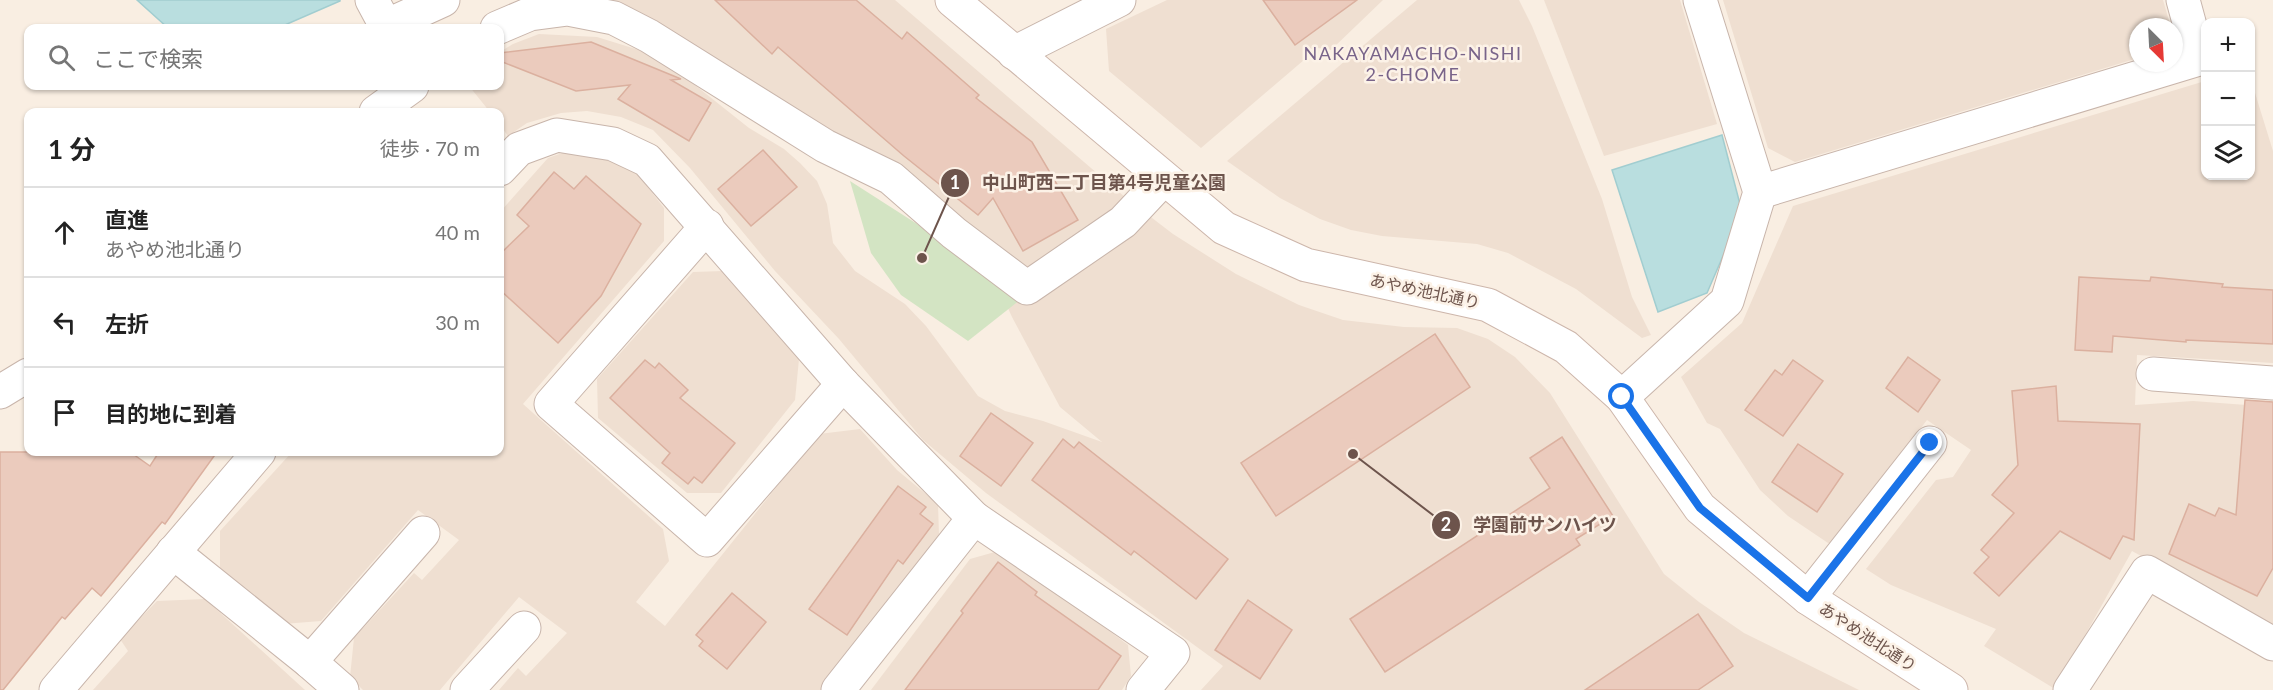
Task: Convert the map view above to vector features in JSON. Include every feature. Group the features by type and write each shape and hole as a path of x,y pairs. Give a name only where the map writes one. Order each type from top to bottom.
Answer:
{"street":[{"path":"372,0 385,24"},
{"path":"390,24 443,0"},
{"name":"あやめ池北通り","path":"952,0 1224,228 1306,265 1488,305 1566,347 1622,397 1700,508 1808,598 1951,690"},
{"path":"1014,53 1119,0"},
{"path":"1622,397 1727,301 1760,192 1700,0"},
{"path":"1760,192 2199,59 2183,0"},
{"path":"504,25 530,14 568,9 614,18 649,36 825,146 891,178 954,233 1027,288 1123,222 1154,189"},
{"path":"382,108 406,90"},
{"path":"504,166 519,149 557,135 613,144 647,160 843,384 974,519 1173,652 1143,690"},
{"path":"707,226 551,404 706,540 843,384"},
{"path":"2153,374 2273,383"},
{"path":"0,392 24,377"},
{"path":"1808,598 1930,443"},
{"path":"56,690 256,456"},
{"path":"838,690 974,519"},
{"path":"310,662 423,533"},
{"path":"173,552 342,690"},
{"path":"2070,690 2147,572 2273,644"},
{"path":"467,690 524,628"}],"shaded area":[{"path":"604,0 895,0 1126,198 1173,234 1236,274 1299,305 1343,320 1404,327 1457,328 1488,339 1515,357 1550,393 1664,574 1744,633 1859,690 1201,690 1223,666 986,493 923,440 839,339 775,271 690,168 653,130 621,117 587,111 561,113 527,123 508,136 504,130 504,108 487,108 472,90 504,90 504,50 539,34 597,37 639,50 676,70 749,128 784,149 817,181 827,204 833,243 855,271 905,304 926,326 978,396 1005,411 1043,421 1102,442 1060,407 996,282 883,163"},
{"path":"1167,0 1383,0 1331,50 1318,48 1201,148 1109,71 1106,29"},
{"path":"1417,0 1519,0 1532,26 1602,199 1632,297 1651,335 1642,338 1576,289 1508,253 1477,244 1382,236 1351,230 1320,219 1280,198 1227,161"},
{"path":"1544,0 1680,0 1717,124 1604,156"},
{"path":"1723,0 2163,0 2168,18 2129,18 2129,61 1795,162 1768,148"},
{"path":"2201,82 2201,180 2255,180 2255,93 2273,151 2273,363 2137,355 2135,405 2193,401 2273,407 2273,628 2132,551 2055,689 1984,646 1996,629 1891,585 1866,569 1936,480 1953,477 1971,450 1927,420 1831,545 1788,516 1760,490 1720,429 1707,423 1681,377 1742,323 1793,206"},
{"path":"571,150 590,150 632,167 664,208 664,241 523,404 663,529 669,561 636,602 665,626 819,434 860,429 897,470 938,504 939,535 823,690 499,690 518,668 526,676 567,633 519,597 440,690 363,690 350,677 354,638 414,573 422,580 459,540 418,510 321,621 283,624 220,571 220,531 288,456 504,456 504,208 548,158"},
{"path":"723,271 799,359 795,400 721,493 687,493 598,418 597,379 693,272"},
{"path":"1002,550 1128,645 1131,676 1122,690 871,690 970,559"},
{"path":"205,599 305,690 93,690 128,651 120,639 157,601"}],"green space":[{"path":"850,181 1025,296 968,341 901,295 871,253"}],"water":[{"path":"137,0 340,0 287,24 164,24"},
{"path":"1722,135 1742,212 1707,293 1658,312 1612,170"}],"building":[{"path":"715,0 856,0 902,39 907,32 979,95 976,98 1032,142 1078,220 1023,251 993,198 978,215 904,156 778,47 772,54"},
{"path":"1263,0 1357,0 1295,45"},
{"path":"591,42 681,79 671,80 711,103 689,141 618,99 630,85 576,91 504,63 504,53"},
{"path":"763,150 797,187 751,226 718,189"},
{"path":"554,172 574,189 586,176 641,224 601,296 558,343 504,294 504,250 529,226 517,215"},
{"path":"2079,277 2150,281 2151,277 2223,284 2222,287 2273,290 2273,344 2186,340 2186,342 2113,336 2112,352 2075,350"},
{"path":"1435,334 1470,387 1276,516 1241,463"},
{"path":"1908,357 1940,380 1918,412 1886,388"},
{"path":"645,360 655,368 659,363 688,390 680,398 735,443 702,483 694,477 688,484 662,463 670,453 610,398"},
{"path":"1793,360 1823,381 1783,436 1745,410 1775,370 1782,375"},
{"path":"2056,386 2058,421 2140,424 2134,540 2123,536 2110,559 2060,531 1999,596 1974,573 1989,557 1981,550 2014,513 1992,495 2018,465 2012,391"},
{"path":"2245,400 2273,402 2273,568 2257,596 2169,554 2189,504 2215,516 2219,508 2236,515"},
{"path":"991,413 1033,443 1001,486 960,456"},
{"path":"1562,437 1613,516 1576,539 1580,545 1385,672 1350,619 1550,488 1530,458"},
{"path":"1063,439 1074,448 1079,442 1228,559 1196,599 1134,551 1131,555 1032,480"},
{"path":"1798,444 1843,474 1817,512 1772,482"},
{"path":"0,452 24,452 24,456 136,456 150,466 156,456 214,456 165,524 162,522 101,596 92,588 65,619 62,617 3,690 0,690"},
{"path":"898,486 926,507 920,514 933,524 903,564 898,560 847,635 809,609"},
{"path":"998,562 1037,592 1035,595 1121,656 1098,690 905,690"},
{"path":"732,593 766,622 727,669 699,646 703,641 696,635"},
{"path":"1248,600 1292,630 1260,679 1215,650"},
{"path":"1698,614 1733,666 1698,690 1585,690"}],"place":[{"name":"中山町西二丁目第4号児童公園","path":"922,258"},
{"name":"学園前サンハイツ","path":"1353,454"}],"district":[{"name":"NAKAYAMACHO-NISHI 2-CHOME","path":"1413,64"}],"route":[{"path":"1622,397 1700,508 1808,598 1930,443"}]}
